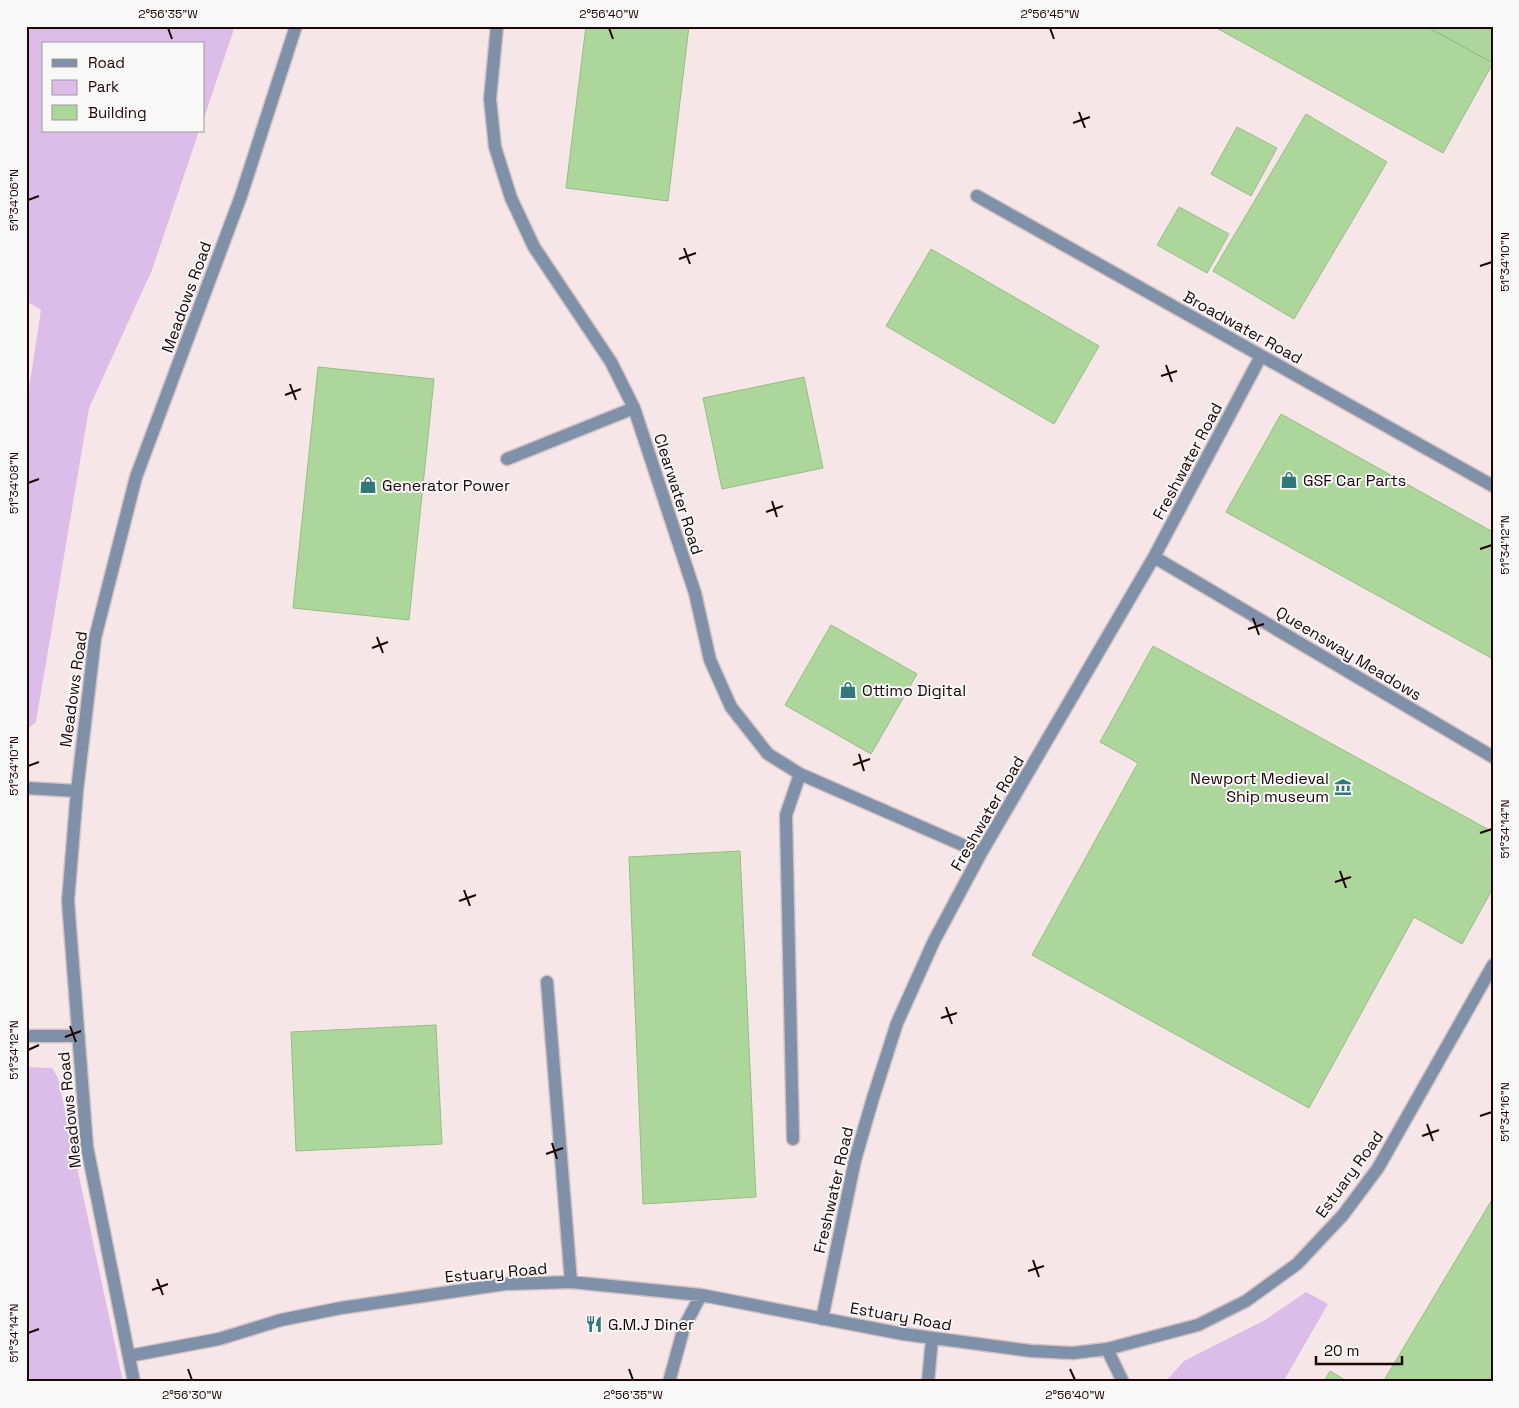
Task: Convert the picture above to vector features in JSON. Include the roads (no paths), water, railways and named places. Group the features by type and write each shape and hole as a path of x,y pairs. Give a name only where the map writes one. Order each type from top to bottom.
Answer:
{"street":[{"name":"Meadows Road","path":"134,1382 87,1147 68,901 76,790 95,638 136,477 241,196 296,26"},
{"name":"Clearwater Road","path":"497,26 490,99 495,147 510,198 534,247 611,362 634,408 695,593 710,660 731,707 768,754 800,774 982,852"},
{"name":"Broadwater Road","path":"977,196 1493,486"},
{"name":"Freshwater Road","path":"822,1319 855,1160 897,1023 934,941 982,852 1154,557 1261,356"},
{"path":"508,459 634,408"},
{"name":"Queensway Meadows","path":"1154,557 1493,757"},
{"path":"793,1139 786,815 800,774"},
{"path":"26,788 76,790"},
{"name":"Estuary Road","path":"129,1356 219,1339 281,1320 341,1308 505,1284 571,1282 700,1295 932,1338 1030,1351 1073,1353 1107,1349 1198,1325 1246,1301 1296,1264 1343,1215 1378,1168 1493,965"},
{"path":"547,982 571,1282"},
{"path":"26,1036 77,1036"},
{"path":"669,1382 684,1327 700,1295"},
{"path":"928,1382 932,1338"},
{"path":"1107,1349 1123,1382"}],"place":[{"name":"GSF Car Parts","path":"1289,480"},
{"name":"Generator Power","path":"368,485"},
{"name":"Ottimo Digital","path":"848,690"},
{"name":"Newport Medieval Ship museum","path":"1343,787"},
{"name":"G.M.J Diner","path":"594,1324"}]}
